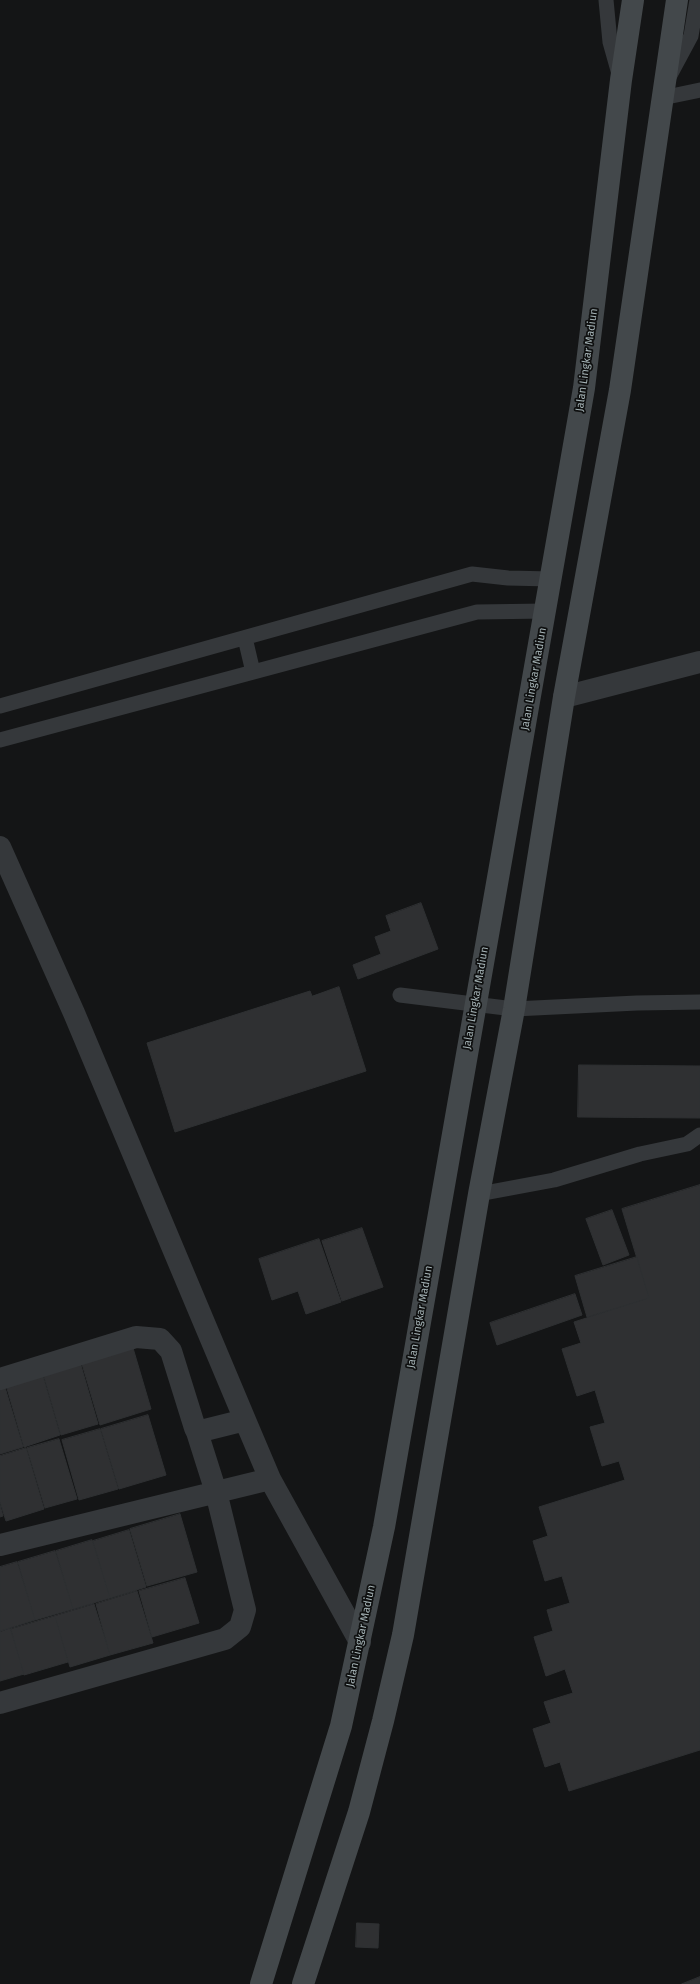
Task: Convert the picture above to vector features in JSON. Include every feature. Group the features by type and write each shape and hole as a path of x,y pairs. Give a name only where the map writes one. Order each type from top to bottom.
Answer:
{"main road":[{"name":"Jalan Lingkar Madiun","path":"261,1984 341,1726 385,1520 584,388 621,80 633,0"},
{"path":"303,1984 359,1812 383,1721 401,1642 479,1194 514,1009 564,697 620,390 671,30 677,0"}],"street":[{"path":"564,697 700,662"},
{"path":"0,847 74,1013 270,1479 360,1642"},
{"path":"0,1379 136,1337 160,1339 171,1351 195,1428 198,1432 216,1492 245,1610 240,1627 225,1639 0,1703"},
{"path":"198,1432 246,1420"},
{"path":"0,1545 270,1479"}],"lane":[{"path":"606,0 610,42 621,80"},
{"path":"663,91 691,36 697,0"},
{"path":"663,91 700,90"},
{"path":"0,706 472,574 508,578 551,579"},
{"path":"0,740 477,612 546,611"},
{"path":"245,638 252,672"},
{"path":"400,995 514,1009 638,1003 700,1002"},
{"path":"479,1194 554,1180 640,1154 686,1144 700,1135"}],"building":[{"path":"421,903 438,949 358,979 353,965 381,954 375,937 391,931 386,916"},
{"path":"339,987 366,1071 175,1132 147,1043 310,991 312,996"},
{"path":"579,1065 700,1066 700,1118 578,1117"},
{"path":"700,1185 700,1750 569,1791 560,1762 545,1767 533,1729 551,1723 544,1702 573,1693 565,1669 546,1676 534,1637 553,1631 547,1610 570,1603 562,1576 545,1581 533,1541 548,1536 539,1507 625,1480 619,1461 602,1466 590,1427 605,1423 595,1390 577,1396 562,1349 581,1343 574,1322 649,1298 622,1209"},
{"path":"612,1210 629,1255 603,1265 586,1219"},
{"path":"362,1228 383,1287 342,1301 322,1241"},
{"path":"319,1239 341,1302 306,1314 298,1291 272,1300 259,1259"},
{"path":"637,1257 649,1298 587,1317 575,1276"},
{"path":"575,1294 582,1315 497,1345 490,1323"},
{"path":"133,1348 151,1409 100,1425 82,1364"},
{"path":"80,1362 98,1424 61,1435 43,1373"},
{"path":"42,1373 60,1435 24,1447 6,1385"},
{"path":"4,1384 23,1447 0,1454 0,1386"},
{"path":"148,1415 166,1475 119,1489 101,1429"},
{"path":"100,1429 118,1489 79,1500 62,1440"},
{"path":"59,1439 77,1499 45,1508 27,1448"},
{"path":"26,1448 44,1509 6,1521 0,1502 0,1456"},
{"path":"0,1505 3,1516 0,1517"},
{"path":"180,1514 197,1572 147,1586 130,1529"},
{"path":"129,1530 146,1587 110,1598 93,1541"},
{"path":"92,1540 110,1598 73,1609 56,1551"},
{"path":"55,1551 73,1609 35,1620 18,1562"},
{"path":"17,1562 35,1620 0,1631 0,1567"},
{"path":"185,1578 199,1623 152,1637 139,1591"},
{"path":"137,1591 153,1643 110,1655 96,1604"},
{"path":"94,1604 110,1655 70,1667 55,1616"},
{"path":"55,1616 68,1662 24,1675 11,1629"},
{"path":"10,1628 24,1674 0,1681 0,1632"},
{"path":"357,1923 379,1924 378,1948 356,1947"},
{"path":"700,1977 700,1984 682,1984"}]}
